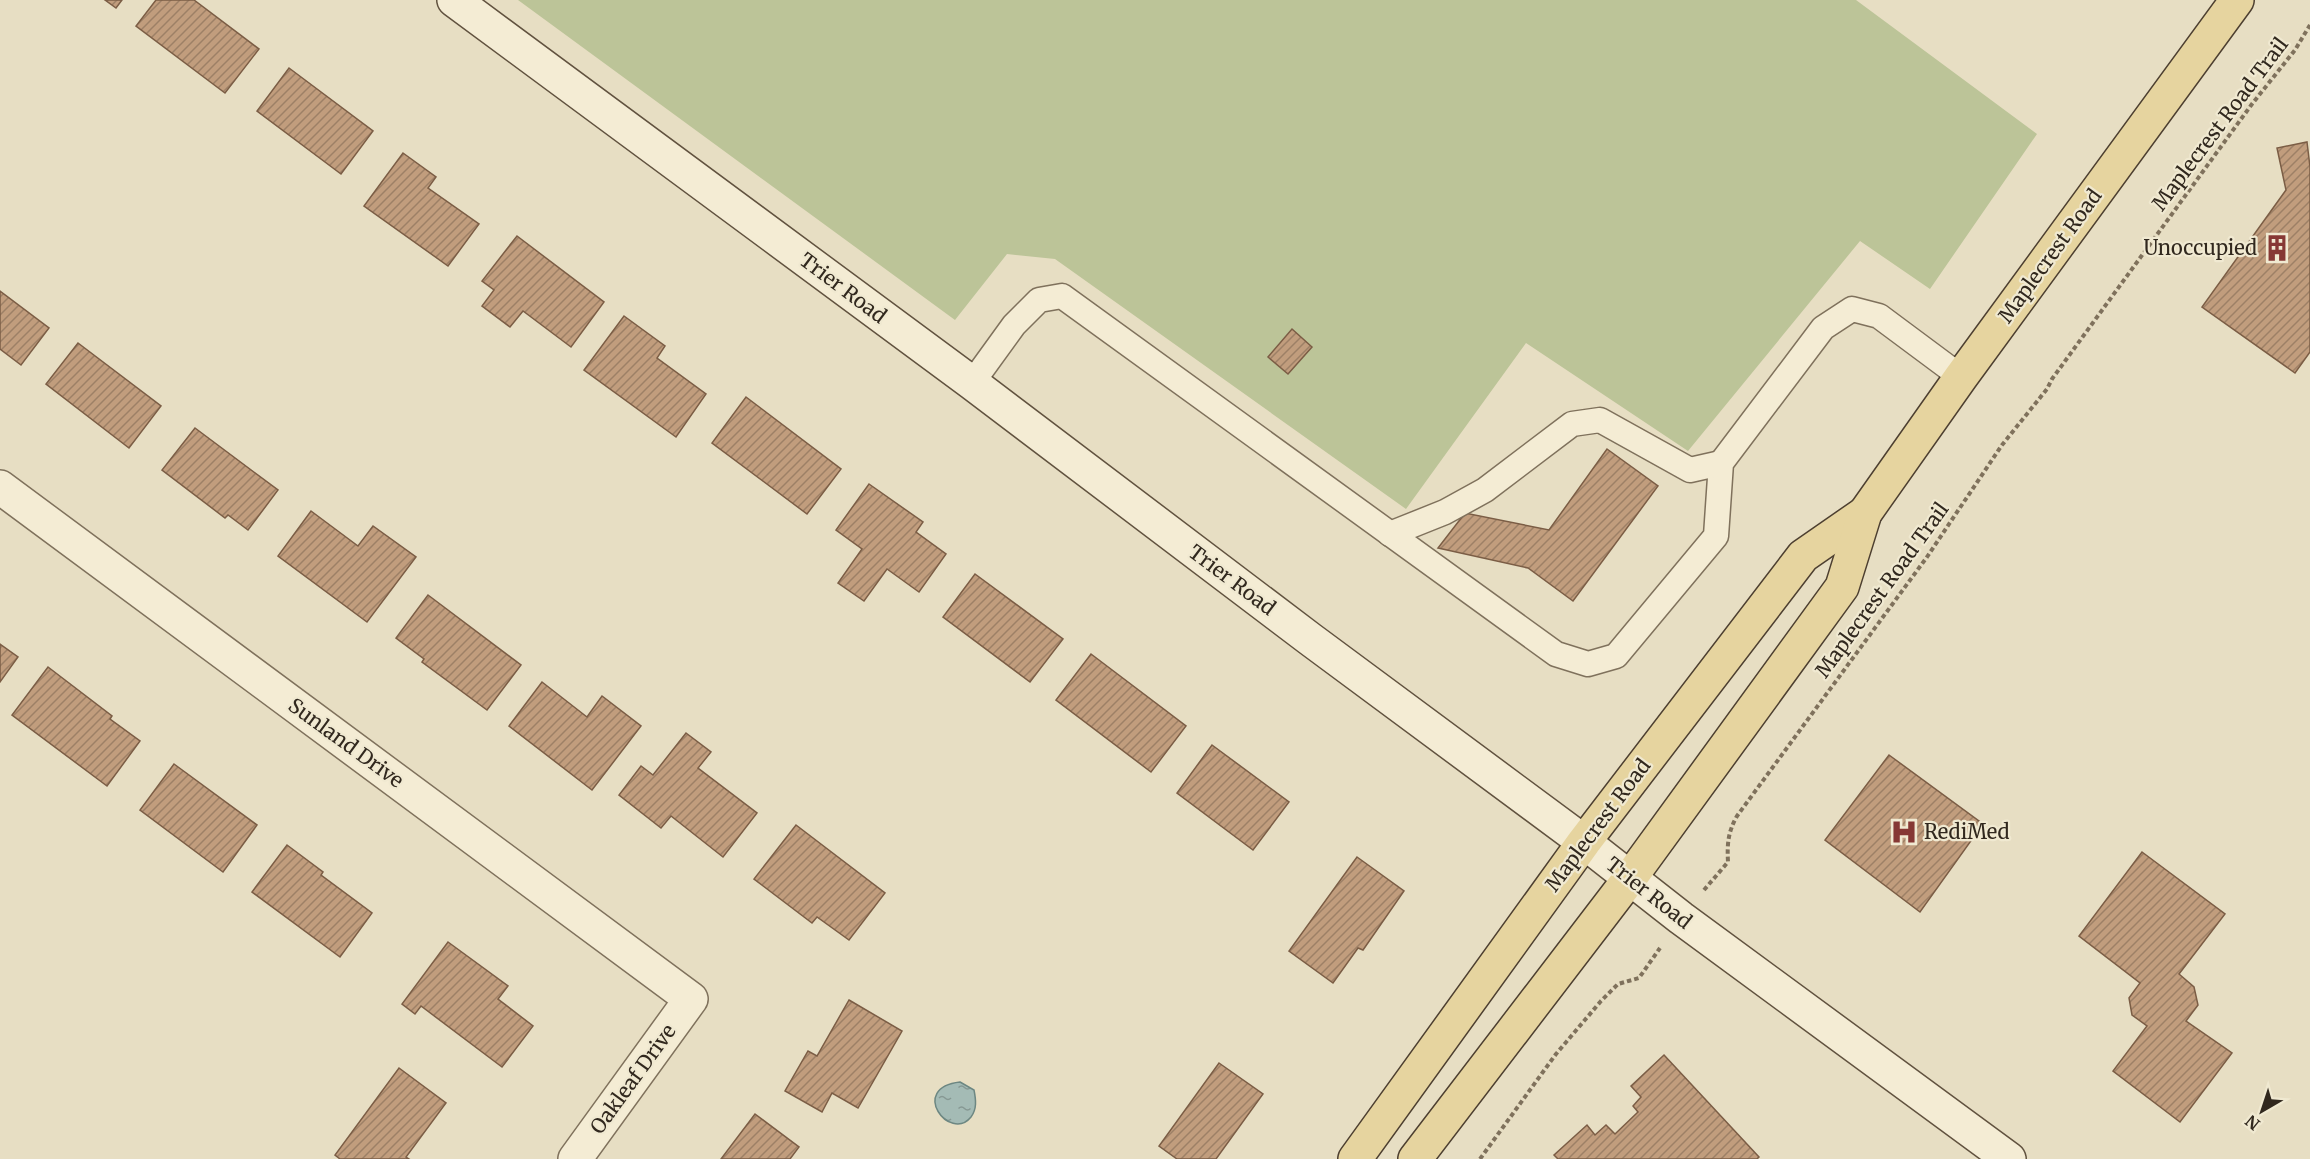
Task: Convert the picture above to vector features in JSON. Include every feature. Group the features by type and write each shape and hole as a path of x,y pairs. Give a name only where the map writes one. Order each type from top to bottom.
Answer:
{"main road":[{"name":"Maplecrest Road","path":"1415,1159 1630,878 1842,587 1865,513 1961,377 2237,0"},
{"name":"Maplecrest Road","path":"1355,1159 1584,842 1803,556 1865,513"}],"street":[{"name":"Trier Road","path":"454,0 972,383 1310,639 1584,842 1681,918 2009,1159"},
{"name":"Sunland Drive","path":"0,488 691,999"},
{"name":"Oakleaf Drive","path":"575,1159 691,999"}],"lane":[{"path":"972,383 1014,325 1039,300 1062,296 1556,654 1588,664 1616,656 1716,536 1721,463 1823,328 1852,309 1879,316 1961,377"},
{"path":"1390,534 1445,512 1485,490 1572,424 1600,420 1690,470 1721,463"}],"path":[{"name":"Maplecrest Road Trail","path":"1480,1159 1556,1054 1600,1000 1618,984 1639,978 1681,918 1728,862 1729,830 1737,816 1927,558 2002,445 2047,389 2252,104 2295,50 2310,25"}],"green space":[{"path":"518,0 1856,0 2037,134 1930,289 1860,241 1688,451 1526,343 1406,509 1055,259 1007,254 955,320"}],"water":[{"path":"960,1082 974,1090 975,1108 971,1117 962,1123 953,1123 945,1119 935,1103 937,1094 945,1086"}],"building":[{"path":"105,0 122,0 116,8"},
{"path":"156,0 194,0 259,49 225,93 136,26"},
{"path":"289,68 373,131 341,174 257,111"},
{"name":"Unoccupied","path":"2307,142 2310,167 2310,352 2295,373 2202,307 2286,190 2277,148"},
{"path":"403,153 436,177 428,188 479,224 448,266 364,206"},
{"path":"517,236 604,302 571,347 523,311 510,327 482,306 494,290 482,281"},
{"path":"0,291 49,328 21,365 0,349"},
{"path":"624,316 665,346 657,358 706,394 676,437 584,370"},
{"path":"1292,329 1312,347 1288,374 1268,357"},
{"path":"78,343 161,406 129,448 46,384"},
{"path":"746,397 841,469 807,514 712,443"},
{"path":"195,428 278,490 248,530 228,515 225,518 162,470"},
{"path":"1607,449 1658,486 1573,601 1528,568 1438,548 1465,513 1549,530"},
{"path":"869,484 923,522 916,532 946,554 919,592 887,569 864,601 838,583 862,549 836,530"},
{"path":"311,511 358,546 373,526 416,557 367,622 278,556"},
{"path":"975,574 1063,639 1030,682 943,617"},
{"path":"428,595 521,665 487,710 422,662 424,659 396,638"},
{"path":"0,644 18,657 0,682"},
{"path":"1091,654 1186,726 1151,772 1056,700"},
{"path":"48,667 112,716 110,719 140,741 107,786 12,715"},
{"path":"542,682 587,717 602,696 641,726 592,790 509,726"},
{"path":"686,733 711,752 698,768 757,813 723,857 671,816 661,828 619,795 641,766 653,775"},
{"path":"1212,745 1289,802 1253,850 1177,793"},
{"name":"RediMed","path":"1889,755 1983,824 1920,912 1825,840"},
{"path":"174,764 257,825 223,872 140,810"},
{"path":"796,825 885,893 849,940 817,917 812,923 754,879"},
{"path":"287,845 323,872 321,875 372,913 340,957 252,892"},
{"path":"2142,852 2225,914 2179,974 2194,987 2198,1005 2186,1021 2232,1053 2180,1122 2113,1071 2147,1026 2132,1015 2129,998 2140,983 2079,936"},
{"path":"1357,857 1404,891 1363,950 1358,948 1333,983 1289,951"},
{"path":"448,942 508,986 498,999 533,1026 502,1067 421,1006 415,1014 402,1004"},
{"path":"849,1000 902,1031 858,1108 832,1093 822,1112 785,1091 808,1051 817,1056"},
{"path":"1664,1055 1759,1157 1757,1159 1558,1159 1554,1155 1587,1125 1595,1135 1606,1125 1615,1134 1638,1112 1633,1106 1641,1097 1631,1086"},
{"path":"1219,1063 1263,1094 1216,1159 1177,1159 1159,1146"},
{"path":"399,1068 446,1103 406,1157 409,1159 340,1159 335,1155"},
{"path":"755,1114 799,1147 790,1159 721,1159"}],"place":[{"name":"Unoccupied","path":"2277,248"},
{"name":"RediMed","path":"1904,832"}]}
